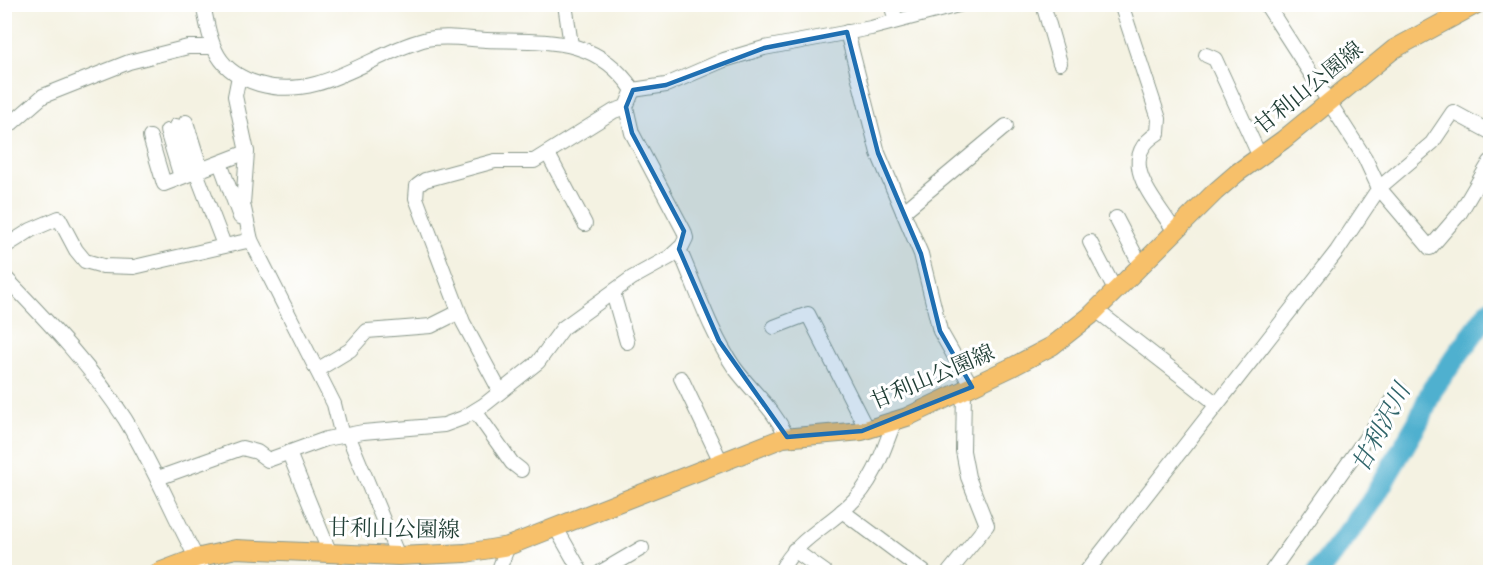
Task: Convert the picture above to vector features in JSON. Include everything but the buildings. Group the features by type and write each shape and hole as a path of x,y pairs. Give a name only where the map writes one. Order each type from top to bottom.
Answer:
{"main road":[{"name":"甘利山公園線","path":"159,573 200,565 236,549 329,551 398,556 466,554 508,546 787,437 867,430 894,422 1052,346 1096,310 1215,192 1394,49 1477,4"}],"street":[{"path":"203,4 212,47 232,73 269,87 291,88 317,84 344,75 405,46 447,36 571,45 602,57 624,77 633,90"},
{"path":"565,4 571,45"},
{"path":"891,4 896,21"},
{"path":"633,90 666,85 724,60 764,48 847,32 962,4"},
{"path":"1043,4 1060,63"},
{"path":"1121,4 1159,119 1158,133 1145,141 1137,154 1137,170 1175,232"},
{"path":"1266,4 1365,158 1379,188 1430,248 1460,213 1491,162"},
{"path":"847,32 878,153 921,254 940,331 968,388 963,452 968,477 987,525 949,573"},
{"path":"4,130 43,96 129,62 188,46 212,47"},
{"path":"1206,55 1215,59 1260,157"},
{"path":"239,76 234,96 247,152 243,204 249,239"},
{"path":"158,478 242,448 257,452 268,460 345,436 444,425 476,411 538,362 563,328 679,249 686,238 684,231 632,133 626,107 633,90"},
{"path":"500,391 459,312 416,198 417,186 425,180 495,162 523,162 548,154 614,111 626,107"},
{"path":"1086,573 1336,251 1379,188 1432,142 1453,112 1491,132"},
{"path":"192,173 176,126 192,173 224,245"},
{"path":"903,212 1006,126"},
{"path":"150,137 164,184 247,152"},
{"path":"548,154 585,224"},
{"path":"220,162 249,239 334,404 345,436 398,556"},
{"path":"4,247 31,230 59,218 76,250 85,261 103,266 134,267 249,239"},
{"path":"1116,218 1141,266"},
{"path":"1090,242 1115,290"},
{"path":"679,249 719,341 735,368 769,405 787,437"},
{"path":"4,276 79,356 123,417 158,478 200,565"},
{"path":"613,293 627,342"},
{"path":"1096,310 1217,404"},
{"path":"316,370 350,350 367,331 431,326 459,312"},
{"path":"774,327 808,314 867,430"},
{"path":"681,378 721,462"},
{"path":"1271,573 1400,390"},
{"path":"476,411 512,463 521,470"},
{"path":"780,573 794,550 842,511 864,489 878,464 894,422"},
{"path":"289,453 329,551"},
{"path":"842,511 924,573"},
{"path":"556,528 581,573"},
{"path":"498,573 508,546"},
{"path":"601,573 642,548"},
{"path":"794,550 825,573"}],"highlighted area":[{"path":"847,32 878,153 921,254 940,331 972,387 862,431 787,437 719,341 679,249 684,231 632,133 626,107 633,90 666,85 764,48"}],"waterway":[{"name":"甘利沢川","path":"1318,572 1370,504 1418,422 1432,390 1490,310"}]}
